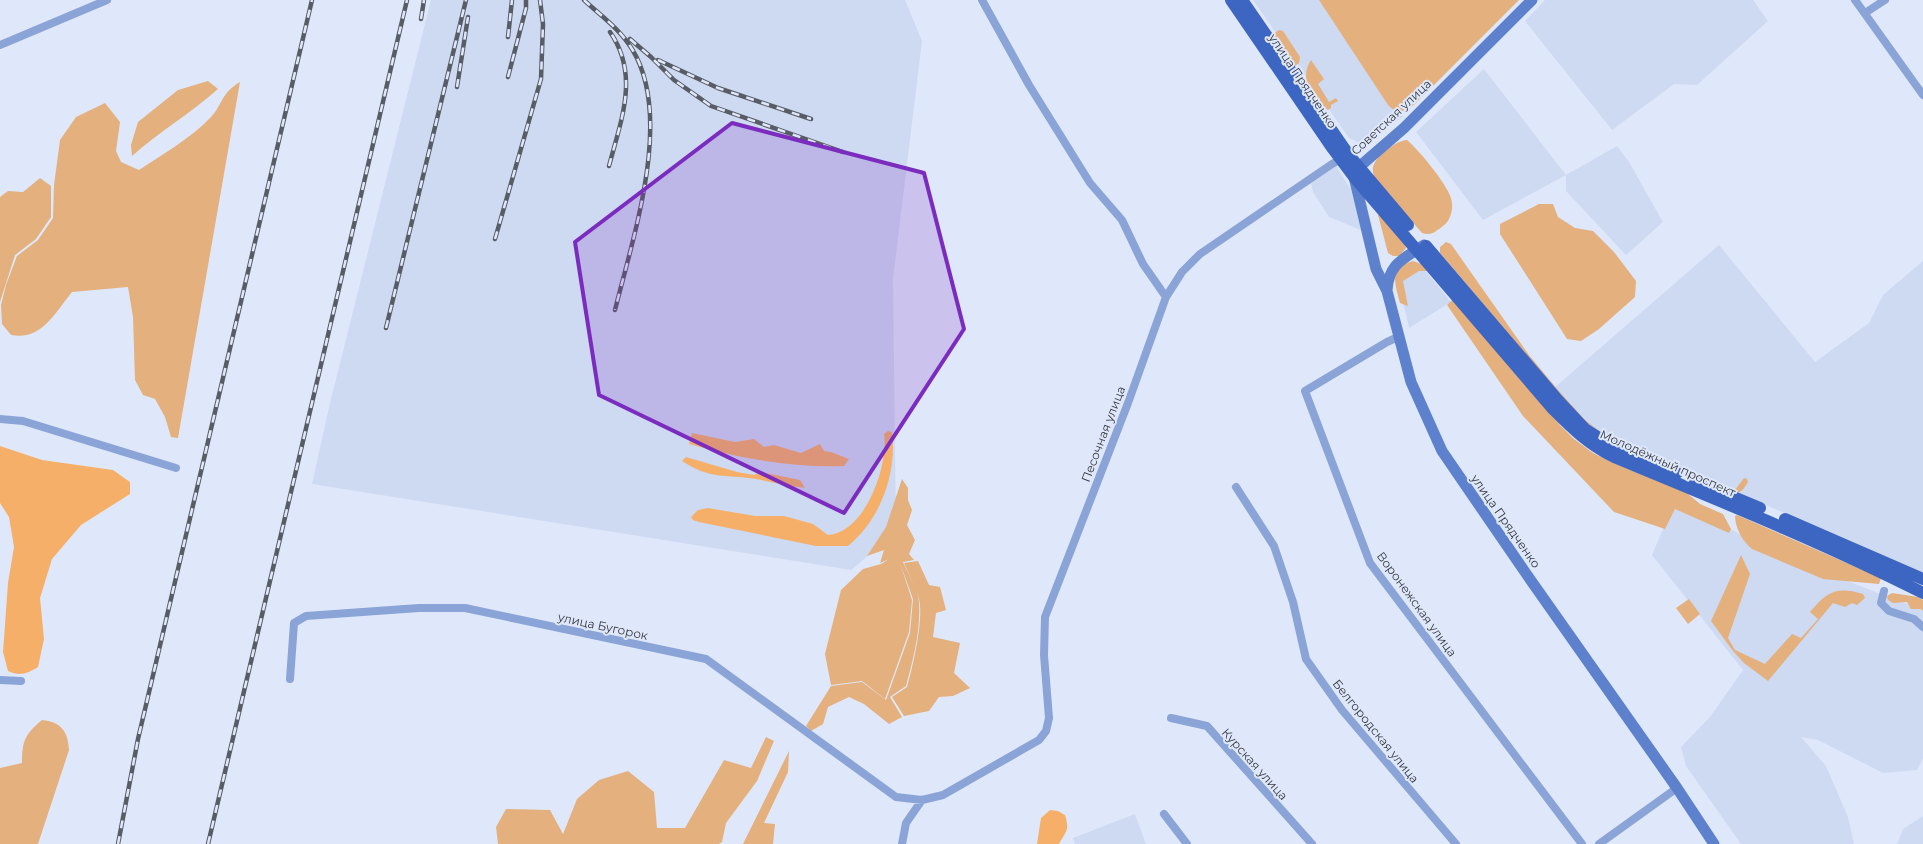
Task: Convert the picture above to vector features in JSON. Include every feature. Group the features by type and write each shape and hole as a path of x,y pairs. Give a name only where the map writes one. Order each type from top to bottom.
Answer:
{"main road":[{"name":"улица Прядченко","path":"1230,0 1341,159 1357,172"},
{"name":"улица Прядченко","path":"1242,0 1348,154 1357,172 1376,270 1387,291 1411,382 1442,451 1714,844"},
{"name":"Советская улица","path":"1357,172 1404,128 1532,0"},
{"name":"Молодёжный проспект","path":"1357,172 1421,247 1553,409 1577,434 1594,447 1867,564 1923,592"},
{"name":"Молодёжный проспект","path":"1421,247 1556,398 1592,434 1615,447 1923,579"},
{"path":"1387,291 1388,277 1394,266 1421,247"}],"street":[{"path":"0,45 106,0"},
{"path":"982,0 1034,94 1090,183 1122,220 1143,264 1166,297"},
{"path":"1855,0 1923,94"},
{"path":"1865,13 1885,0"},
{"name":"Советская улица","path":"1166,297 1182,272 1200,254 1341,159"},
{"name":"Песочная улица","path":"922,800 943,795 1039,740 1046,731 1049,718 1044,655 1045,617 1128,403 1166,297"},
{"name":"Воронежская улица","path":"1398,337 1386,342 1305,391 1370,563 1582,844"},
{"path":"0,419 23,421 176,468"},
{"name":"Белгородская улица","path":"1236,487 1274,546 1293,602 1306,659 1342,710 1456,844"},
{"path":"1884,591 1881,602 1889,611 1914,619 1923,627"},
{"name":"улица Бугорок","path":"290,679 294,623 306,616 419,608 465,608 706,659 896,797 922,800"},
{"path":"0,680 22,681"},
{"name":"Курская улица","path":"1171,718 1207,726 1312,844"},
{"path":"1599,844 1677,788"},
{"path":"902,844 906,823 922,800"},
{"path":"1164,814 1187,844"}],"highlighted area":[{"path":"732,123 924,173 964,329 844,513 599,395 575,242"}],"shaded area":[{"path":"431,0 905,0 922,41 893,279 896,532 851,570 312,484 330,403"},
{"path":"1253,0 1326,0 1403,117 1362,144 1349,138"},
{"path":"1319,0 1519,0 1415,104 1408,109 1398,111 1388,105"},
{"path":"1545,0 1753,0 1768,21 1697,85 1674,84 1612,130 1525,21"},
{"path":"1279,30 1283,31 1300,57 1299,63 1295,66 1273,37 1273,34"},
{"path":"1311,60 1324,79 1318,84 1329,102 1336,98 1338,101 1331,105 1331,108 1328,110 1317,100 1309,88 1306,74"},
{"path":"1484,69 1566,175 1483,220 1416,132"},
{"path":"208,81 218,89 132,156 131,145 138,122 178,90"},
{"path":"240,82 178,438 171,437 165,417 155,399 143,395 135,380 133,317 128,287 72,292 46,324 31,334 22,336 11,335 2,324 1,305 17,256 38,240 53,218 54,185 60,140 76,117 105,103 120,122 116,151 121,162 139,170 195,132 211,117 229,90"},
{"path":"1407,140 1432,167 1444,184 1452,202 1450,217 1446,223 1430,234 1422,233 1375,179 1373,173 1373,167 1382,154 1397,143"},
{"path":"1617,146 1629,162 1663,222 1626,255 1566,191 1566,175"},
{"path":"1335,164 1351,190 1361,230 1329,217 1313,192 1311,183"},
{"path":"40,178 51,186 51,217 36,239 15,255 0,302 0,197 8,191 23,192"},
{"path":"1539,204 1553,204 1558,217 1575,228 1593,231 1614,252 1636,281 1635,297 1599,329 1581,341 1567,339 1500,234 1500,224"},
{"path":"1378,215 1381,215 1404,242 1406,248 1399,256 1393,256 1388,253"},
{"path":"1446,242 1451,244 1529,355 1584,419 1599,431 1627,446 1735,490 1744,478 1747,479 1748,482 1743,489 1737,493 1731,493 1615,443 1580,418 1440,253 1440,247"},
{"path":"1719,245 1815,362 1869,323 1883,295 1923,261 1923,574 1840,536 1648,456 1596,431 1554,388"},
{"path":"1413,261 1424,265 1428,271 1419,271 1403,281 1408,306 1400,303 1395,277 1400,268"},
{"path":"1424,269 1451,302 1409,328 1398,281 1405,275"},
{"path":"1453,299 1574,439 1593,453 1687,493 1700,504 1723,514 1731,529 1729,533 1675,509 1665,529 1614,512 1523,416 1447,305"},
{"path":"888,431 892,432 893,448 889,479 884,494 878,509 869,523 848,546 816,546 699,522 691,517 698,510 708,508 755,516 784,516 813,524 828,535 841,531 853,523 872,495 883,463 884,434"},
{"path":"692,433 735,442 754,439 764,447 774,445 801,453 820,444 824,451 849,459 844,466 785,464 766,461 727,454 689,444"},
{"path":"0,446 42,460 113,470 130,482 130,494 81,525 52,559 40,598 44,639 38,667 20,674 8,671 3,652 8,583 14,547 9,517 0,503"},
{"path":"686,457 737,472 754,475 761,472 800,480 805,488 756,479 710,474 682,461"},
{"path":"902,479 908,488 908,500 912,510 907,525 915,540 909,554 914,560 903,562 917,592 919,623 916,645 906,686 890,697 902,717 889,724 864,704 849,697 828,707 823,724 811,731 806,726 831,686 862,682 886,700 910,633 913,599 900,563 912,600 909,632 885,699 862,681 831,685 825,654 841,590 863,569 881,564 889,559 880,563 884,550 867,556 886,527"},
{"path":"1690,505 1763,548 1923,609 1923,758 1917,770 1883,773 1818,740 1801,737 1826,766 1848,817 1854,844 1741,844 1686,766 1681,747 1710,717 1743,670 1652,555 1673,506"},
{"path":"1737,515 1881,578 1879,584 1823,579 1752,549 1738,530 1735,521 1735,516"},
{"path":"1741,555 1750,574 1728,638 1735,650 1765,664 1792,634 1801,638 1818,619 1810,612 1827,595 1833,592 1846,591 1863,594 1865,598 1857,605 1852,603 1845,607 1833,603 1768,681 1744,663 1711,621"},
{"path":"918,561 929,585 940,587 946,610 936,613 933,637 960,643 954,673 970,688 953,696 939,697 929,711 904,716 892,697 907,687 917,643 920,607 916,590 904,563"},
{"path":"1892,593 1918,597 1923,600 1923,611 1921,609 1911,609 1907,602 1893,603 1888,600 1887,596"},
{"path":"1689,599 1700,614 1688,624 1676,608"},
{"path":"42,720 59,725 67,738 69,750 38,844 0,844 0,768 22,763 26,738"},
{"path":"766,737 774,741 757,781 726,823 722,842 719,844 498,844 496,827 506,809 550,810 563,834 577,799 599,780 628,771 654,792 657,828 685,828 724,760 751,768"},
{"path":"789,751 788,772 764,823 775,824 773,844 743,844"},
{"path":"1050,810 1058,811 1065,815 1066,831 1059,844 1037,844 1041,818"},
{"path":"1135,814 1146,844 1075,844 1073,838"},
{"path":"1923,816 1923,844 1897,844 1903,829"}],"railway":[{"path":"118,844 138,739 312,0"},
{"path":"208,844 407,0"},
{"path":"421,19 424,0"},
{"path":"386,328 466,0"},
{"path":"508,37 512,0"},
{"path":"508,77 526,8 526,0"},
{"path":"495,239 541,79 543,24 540,0"},
{"path":"584,0 616,29 632,49 644,77 650,108 650,142 646,178 615,310"},
{"path":"457,87 468,17"},
{"path":"609,166 622,115 626,81 619,48 610,32"},
{"path":"630,39 674,80 711,106 843,152"},
{"path":"658,60 718,88 811,119"}]}
